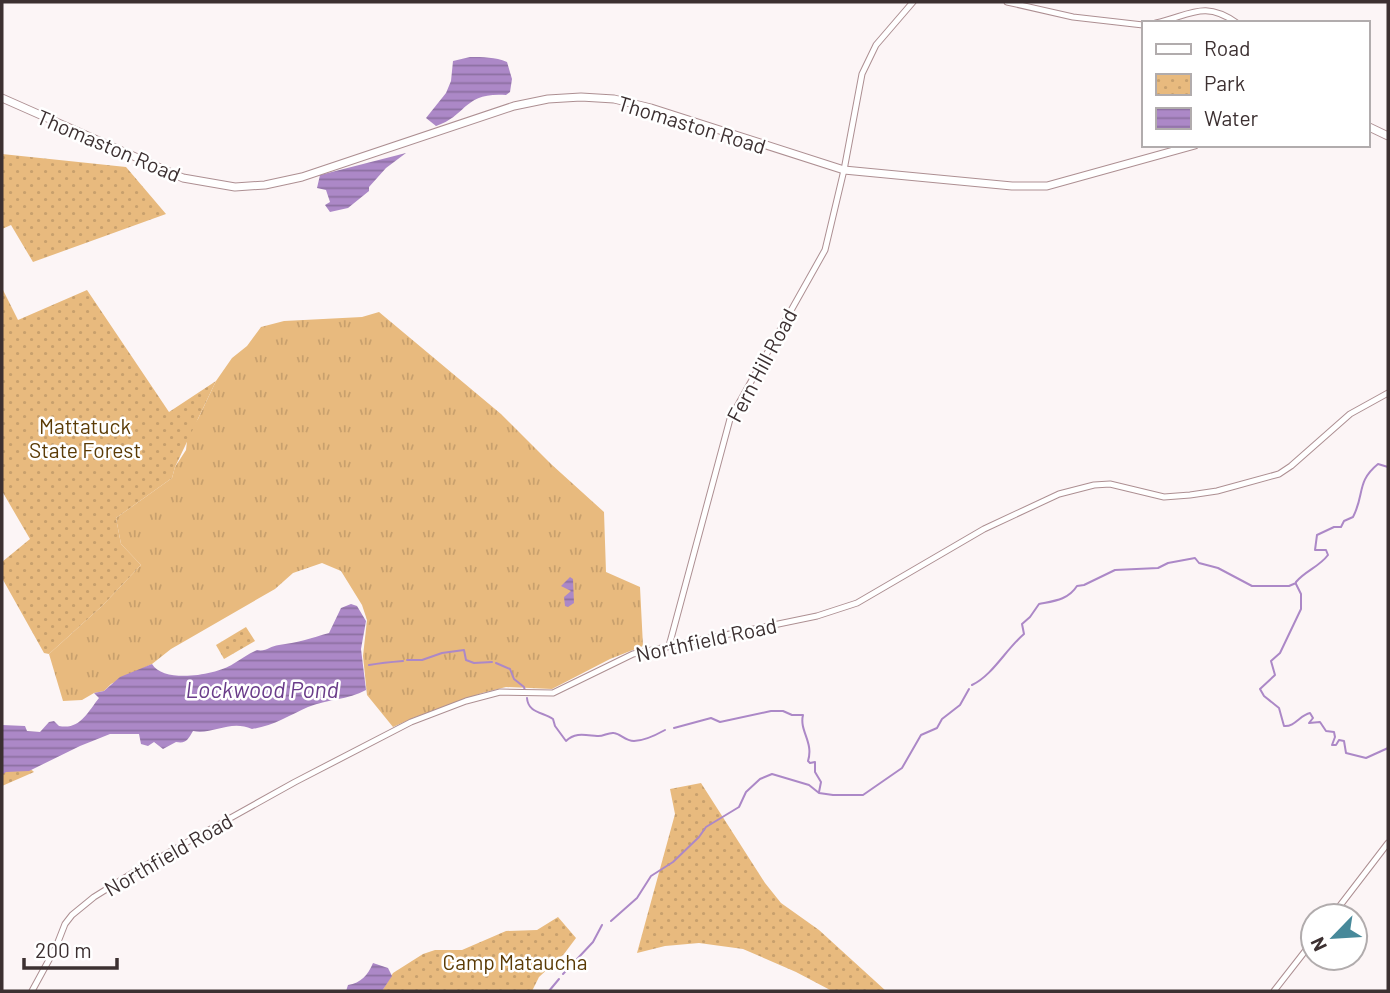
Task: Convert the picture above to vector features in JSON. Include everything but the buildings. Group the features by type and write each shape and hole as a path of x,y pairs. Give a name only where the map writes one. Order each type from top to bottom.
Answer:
{"main road":[{"name":"Thomaston Road","path":"2,98 183,178 235,187 264,185 302,177 514,106 548,99 581,97 614,99 652,108 792,156 844,170 1012,186 1047,186 1188,147"},
{"path":"1369,127 1388,136"}],"street":[{"name":"Fern Hill Road","path":"669,646 730,419 825,250 844,170 862,74 876,45 913,2"},
{"path":"1007,2 1073,18 1142,25"},
{"path":"1163,21 1207,8 1224,13 1234,21"},
{"name":"Northfield Road","path":"32,991 65,924 94,897 295,782 411,722 499,692 553,693 626,656 817,616 857,603 990,526 1059,494 1110,484 1164,497 1190,495 1217,491 1279,474 1350,414 1388,393"},
{"path":"1343,902 1388,843"},
{"path":"1274,991 1299,959"}],"green space":[{"path":"2,154 126,167 166,214 33,262 11,225 2,229"},
{"name":"Mattatuck State Forest","path":"2,288 18,320 87,290 169,412 216,381 172,478 116,518 121,544 141,565 102,606 49,654 44,653 2,578 2,562 30,539 2,491"},
{"path":"379,312 501,414 604,512 606,572 640,587 643,646 610,659 552,689 506,687 482,693 393,727 367,695 363,656 367,620 362,605 341,571 322,563 293,573 275,589 171,649 152,664 111,684 104,691 82,700 63,701 49,654 102,606 141,565 121,544 116,518 172,478 175,467 186,450 188,432 232,358 247,346 261,327 284,321 362,317"},
{"path":"246,627 255,641 224,659 216,645"},
{"path":"2,744 34,772 2,786"},
{"path":"701,783 765,883 781,903 819,930 886,991 832,991 743,949 699,943 665,946 637,953 675,814 670,789"},
{"name":"Camp Mataucha","path":"558,917 576,938 564,954 539,977 532,991 382,991 393,973 423,954 435,950 462,950 506,931 537,930"}],"water":[{"path":"470,57 507,62 512,79 510,92 506,95 481,97 454,117 436,126 426,118 446,93 451,81 453,61"},
{"path":"406,153 386,168 369,187 369,191 348,208 330,212 325,205 330,202 326,190 317,188 320,175"},
{"path":"570,577 573,579 574,603 568,607 565,606 564,597 571,591 561,586"},
{"name":"Lockwood Pond","path":"351,604 357,606 366,621 361,649 366,690 315,704 260,728 229,726 193,731 185,742 176,742 163,749 154,742 148,746 141,744 139,734 110,734 29,771 6,772 2,775 2,725 25,726 27,731 40,732 49,722 54,721 59,726 66,727 78,723 99,698 94,693 104,691 120,677 152,664 158,670 178,676 203,674 225,668 257,650 329,633 341,608"},
{"path":"373,963 388,968 392,976 382,991 346,991 348,985 364,978"}],"waterway":[{"path":"1296,582 1328,555 1326,550 1315,550 1317,535 1334,527 1341,527 1344,521 1353,517 1366,477 1378,464 1388,467"},
{"path":"972,685 980,681 1024,634 1022,624 1039,604 1065,597 1077,586 1115,570 1158,568 1168,563 1195,558 1199,563 1218,568 1252,586 1289,586 1296,583"},
{"path":"1296,584 1301,594 1301,609 1280,653 1271,661 1275,675 1260,689 1264,696 1279,708 1284,726 1291,725 1310,713 1313,718 1309,723 1320,722 1326,731 1334,732 1332,745 1336,745 1339,740 1344,741 1346,753 1366,758 1388,748"},
{"path":"407,660 422,660 442,653 464,650 466,660 474,663 492,662"},
{"path":"369,665 403,661"},
{"path":"496,663 510,669 514,679 525,691"},
{"path":"611,921 637,898 651,876 673,862 706,827 739,807 746,792 760,779 772,774 809,785 819,793 863,795 902,768 921,735 937,728 942,719 960,705 969,689"},
{"path":"527,698 530,707 553,719 566,741 577,735 599,736 612,733 638,741 665,730"},
{"path":"674,728 711,718 720,722 771,711 803,715 809,748 808,761 815,762 815,772 821,782 819,792"},
{"path":"563,974 593,942 602,925"},
{"path":"549,991 559,979"}]}
